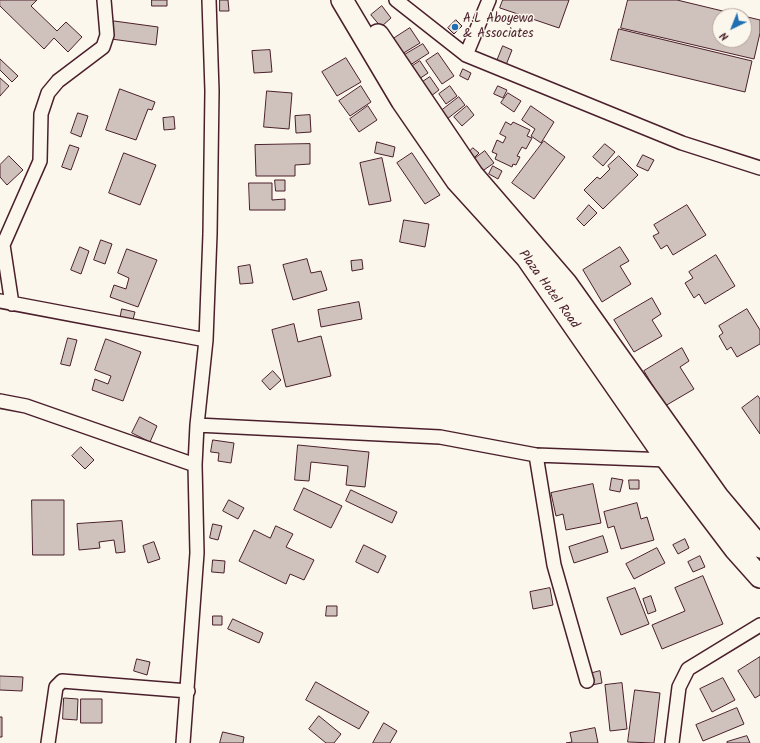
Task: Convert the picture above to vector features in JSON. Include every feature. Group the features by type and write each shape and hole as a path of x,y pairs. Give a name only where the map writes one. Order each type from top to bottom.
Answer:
{"main road":[{"name":"Plaza Hotel Road","path":"342,0 402,101 457,181 528,258 668,460 735,549 760,577"},
{"name":"Plaza Hotel Road","path":"354,0 472,174 566,283 718,496 760,547"}],"street":[{"path":"104,0 107,35 103,47 58,81 48,93 41,114 40,161 2,246 6,303 206,340"},
{"path":"183,743 197,553 195,465 197,425 206,340 210,234 212,91 209,0"},
{"path":"396,0 466,55 682,143 760,168"},
{"path":"466,55 489,0"},
{"path":"0,401 26,406 195,465"},
{"path":"197,425 440,437 536,455 668,460"},
{"path":"536,455 554,565 587,681"},
{"path":"672,743 679,687 688,669 760,624"},
{"path":"48,743 56,687 62,681 188,690"}],"building":[{"path":"0,0 37,0 31,6 57,31 66,22 82,37 68,52 54,38 44,49 0,6"},
{"path":"152,0 167,0 167,6 152,6"},
{"path":"220,0 228,0 229,11 220,11"},
{"path":"503,0 569,0 559,28 500,8"},
{"path":"628,0 677,0 712,8 712,48 752,48 752,18 760,20 760,33 754,59 621,28"},
{"path":"382,6 391,18 381,27 371,15"},
{"name":"A.L Aboyewa & Associates","path":"456,20 462,26 454,34 448,28"},
{"path":"114,21 158,27 156,45 111,39"},
{"path":"410,28 420,43 402,54 393,39"},
{"path":"619,29 752,61 745,92 611,60"},
{"path":"423,44 429,53 407,67 401,57"},
{"path":"503,46 512,50 506,65 497,61"},
{"path":"270,50 272,72 254,73 252,51"},
{"path":"438,53 454,76 442,84 426,61"},
{"path":"346,58 361,82 337,96 322,72"},
{"path":"0,59 18,76 12,82 0,70"},
{"path":"420,61 428,73 416,81 408,69"},
{"path":"463,69 471,73 468,80 460,76"},
{"path":"430,77 439,90 427,99 418,85"},
{"path":"0,78 9,86 0,96"},
{"path":"361,86 371,102 350,116 339,101"},
{"path":"450,86 457,96 446,104 439,94"},
{"path":"498,86 507,90 503,98 494,94"},
{"path":"120,89 155,102 152,110 148,109 136,140 106,130"},
{"path":"267,91 292,93 289,129 264,127"},
{"path":"508,93 521,101 514,112 501,103"},
{"path":"459,97 465,105 447,119 441,111"},
{"path":"368,106 377,120 359,132 350,119"},
{"path":"467,106 474,115 462,126 454,117"},
{"path":"531,106 554,122 541,143 531,136 535,129 522,120"},
{"path":"78,113 88,116 81,137 71,133"},
{"path":"310,115 311,132 296,133 295,116"},
{"path":"174,117 175,129 164,130 163,118"},
{"path":"506,122 511,125 513,122 530,130 527,136 532,138 526,149 522,147 517,156 520,157 516,165 513,164 512,167 495,159 497,154 492,152 497,140 503,143 506,137 500,134"},
{"path":"544,141 565,157 534,199 512,183"},
{"path":"377,142 395,147 393,157 375,153"},
{"path":"310,144 310,164 295,165 295,176 256,176 255,145"},
{"path":"605,144 615,152 603,166 593,157"},
{"path":"70,145 79,148 71,170 62,167"},
{"path":"473,148 479,153 471,161 466,156"},
{"path":"485,151 494,163 481,172 473,160"},
{"path":"124,153 156,165 140,205 109,193"},
{"path":"412,153 440,195 425,204 397,163"},
{"path":"643,155 654,160 648,171 637,166"},
{"path":"9,156 23,170 7,185 0,177 0,165"},
{"path":"619,156 638,175 603,209 584,190 597,177 600,179 610,169 608,166"},
{"path":"382,158 391,201 369,205 360,163"},
{"path":"493,166 502,171 498,179 489,174"},
{"path":"275,180 285,180 285,191 276,191"},
{"path":"249,183 272,183 272,200 285,199 285,210 250,210"},
{"path":"589,205 597,213 584,226 577,219"},
{"path":"687,205 706,235 673,255 667,245 661,249 653,236 659,233 654,225"},
{"path":"404,220 429,224 425,247 400,242"},
{"path":"101,240 112,244 105,264 94,260"},
{"path":"80,247 89,251 81,274 71,270"},
{"path":"620,247 629,261 620,266 631,284 602,302 583,270"},
{"path":"127,249 157,260 138,307 110,297 114,285 126,289 129,278 118,273"},
{"path":"716,255 735,286 705,304 699,294 694,298 685,283 693,278 689,272"},
{"path":"307,259 311,273 321,271 327,290 293,300 283,265"},
{"path":"362,260 363,269 352,271 351,261"},
{"path":"250,265 253,283 240,284 238,267"},
{"path":"652,298 661,314 652,320 662,336 634,352 614,320"},
{"path":"359,302 362,319 321,327 318,310"},
{"path":"122,309 135,312 132,323 120,320"},
{"path":"747,309 760,330 760,344 737,357 731,347 727,350 719,336 723,333 719,326"},
{"path":"294,324 298,342 321,336 331,376 286,387 272,330"},
{"path":"68,338 77,340 70,366 61,364"},
{"path":"106,339 141,352 123,401 92,390 95,379 108,384 111,376 95,370"},
{"path":"682,348 689,361 680,367 694,389 665,406 644,371"},
{"path":"273,371 281,380 270,390 262,381"},
{"path":"758,396 760,399 760,434 742,408"},
{"path":"140,417 157,426 150,442 132,433"},
{"path":"213,440 234,443 231,463 218,461 219,453 211,452"},
{"path":"298,445 369,452 365,487 346,485 348,466 311,462 309,481 295,480"},
{"path":"81,447 94,460 85,469 72,456"},
{"path":"612,478 623,480 620,492 610,490"},
{"path":"629,480 639,480 639,489 630,489"},
{"path":"593,484 601,523 566,530 563,514 556,516 551,493"},
{"path":"304,488 342,506 331,528 294,510"},
{"path":"351,490 397,512 392,523 346,501"},
{"path":"32,500 64,500 64,555 33,555"},
{"path":"229,500 244,508 238,519 223,511"},
{"path":"637,503 641,519 647,517 654,540 621,549 614,526 608,528 604,512"},
{"path":"122,521 125,552 116,553 114,540 99,542 100,548 79,550 77,524"},
{"path":"213,524 222,526 218,540 210,538"},
{"path":"276,526 293,534 286,547 314,560 304,580 290,574 286,584 239,561 254,530 270,538"},
{"path":"603,536 608,552 574,563 569,547"},
{"path":"685,539 689,548 678,554 673,545"},
{"path":"154,542 160,559 148,563 143,546"},
{"path":"364,545 386,556 378,573 356,562"},
{"path":"657,548 665,563 634,579 626,564"},
{"path":"700,556 705,567 693,572 688,562"},
{"path":"213,560 225,561 224,573 212,572"},
{"path":"703,576 723,624 662,649 652,625 685,611 675,588"},
{"path":"550,588 553,605 533,609 530,592"},
{"path":"635,588 649,624 621,635 607,598"},
{"path":"651,596 656,611 648,614 643,599"},
{"path":"327,606 337,606 337,616 326,616"},
{"path":"213,616 222,616 222,625 213,625"},
{"path":"233,619 263,633 259,643 228,629"},
{"path":"760,657 760,695 755,698 738,671"},
{"path":"137,659 150,662 147,675 134,671"},
{"path":"600,671 602,683 592,685 589,674"},
{"path":"0,676 23,677 22,691 0,690"},
{"path":"723,678 735,700 712,712 700,689"},
{"path":"316,682 369,712 359,729 306,700"},
{"path":"622,683 627,729 610,731 605,685"},
{"path":"635,690 660,693 654,743 628,742"},
{"path":"64,698 78,699 77,720 63,719"},
{"path":"81,699 102,699 102,723 81,723"},
{"path":"737,708 744,724 703,741 696,725"},
{"path":"319,716 341,734 334,743 326,743 309,729"},
{"path":"0,717 2,717 2,737 0,737"},
{"path":"384,723 397,731 390,743 373,743"},
{"path":"595,728 598,743 566,743 572,742 570,733"},
{"path":"223,732 244,737 243,743 220,743"},
{"path":"747,736 750,743 727,743 727,742"}],"place":[{"name":"A.L Aboyewa & Associates","path":"455,27"}]}
